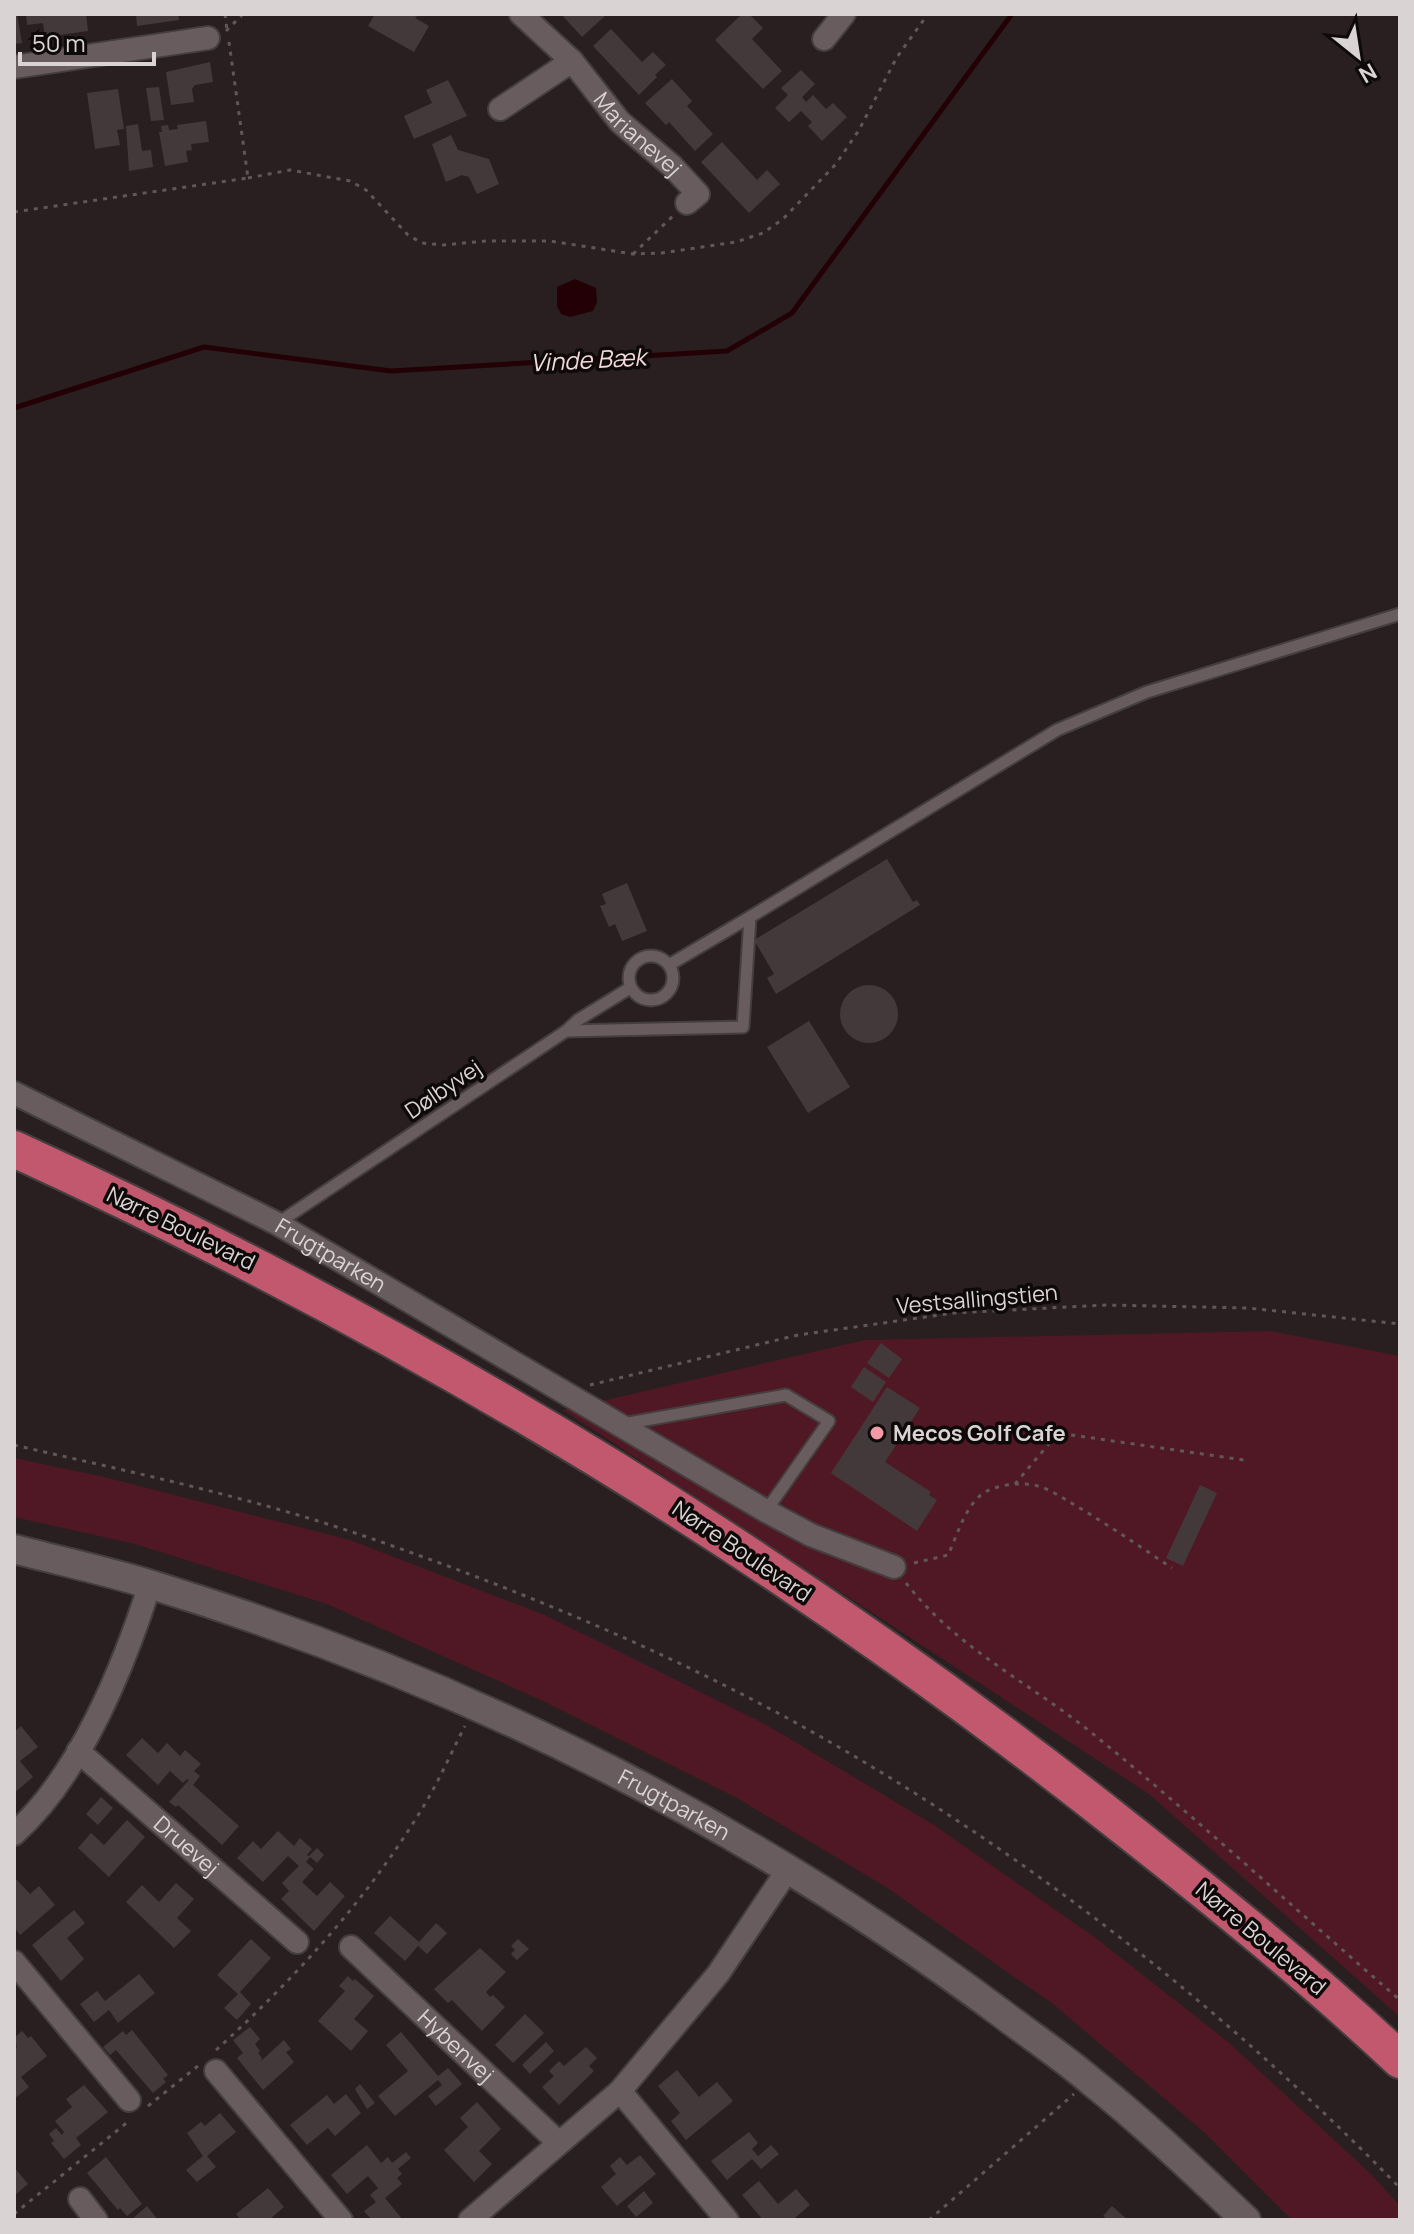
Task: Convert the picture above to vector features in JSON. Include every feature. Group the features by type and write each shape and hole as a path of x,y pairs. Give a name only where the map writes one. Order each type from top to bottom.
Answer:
{"highway":[{"name":"Nørre Boulevard","path":"14,1149 132,1203 307,1291 515,1409 698,1520 917,1669 1065,1780 1207,1893 1364,2025 1400,2060"}],"street":[{"name":"Marianevej","path":"521,14 572,61 620,122 672,166 698,194 687,203"},
{"path":"824,39 844,14"},
{"path":"14,67 218,34"},
{"path":"500,109 572,61"},
{"name":"Frugtparken","path":"14,1093 278,1224 766,1511 811,1535 894,1567"},
{"name":"Frugtparken","path":"14,1549 150,1584 341,1649 476,1704 620,1774 789,1868 933,1962 1091,2080 1246,2220"},
{"path":"16,1829 51,1791 106,1701 128,1653 150,1584"},
{"name":"Druevej","path":"78,1751 297,1942"},
{"path":"474,2219 620,2091 718,1974 789,1868"},
{"name":"Hybenvej","path":"351,1947 559,2143"},
{"path":"14,1962 129,2100"},
{"path":"216,2071 341,2220"},
{"path":"620,2091 727,2220"},
{"path":"80,2199 96,2220"}],"lane":[{"path":"669,965 1057,730 1147,692 1400,614"},
{"path":"566,1031 743,1027 750,917"},
{"path":"650,955 660,957 669,965 673,976 671,988 662,998 650,1001 638,997 630,988 628,977 631,966 639,958 650,955"},
{"name":"Dølbyvej","path":"278,1224 630,988"},
{"path":"618,1424 786,1395 829,1421 766,1511"}],"path":[{"path":"225,14 218,34 248,178"},
{"path":"218,34 243,14"},
{"path":"14,212 290,170 350,181 366,190 408,235 422,243 550,241 633,254 736,242 763,233 783,219 836,164 859,130 897,57 928,14"},
{"path":"633,254 687,203"},
{"name":"Vestsallingstien","path":"563,1391 798,1335 954,1313 1106,1305 1248,1308 1400,1324"},
{"path":"1015,1484 1058,1433 1244,1460"},
{"path":"14,1445 201,1489 360,1534 514,1590 652,1652 797,1724 948,1814 1078,1905 1197,1999 1338,2124 1400,2188"},
{"path":"1172,1568 1050,1491 1035,1485 1015,1484 982,1493 962,1522 948,1555 894,1567 927,1610 966,1645 1096,1736 1400,2000"},
{"path":"14,2214 206,2059 313,1956 389,1859 429,1797 476,1704"},
{"path":"929,2220 1091,2080"}],"shaded area":[{"path":"575,279 596,288 597,302 593,311 570,317 561,314 557,306 557,287"},
{"path":"1270,1331 1400,1356 1400,2017 1149,1794 563,1410 865,1340"},
{"path":"14,1458 104,1477 350,1540 547,1616 765,1724 934,1825 1097,1939 1227,2041 1370,2173 1400,2206 1400,2220 1292,2220 1204,2132 1053,2004 886,1887 737,1798 543,1701 327,1604 135,1544 14,1517"}],"building":[{"path":"14,14 17,14 22,43 14,44"},
{"path":"26,14 86,14 88,31 45,37 43,23 27,25"},
{"path":"136,14 178,14 179,20 137,26"},
{"path":"375,14 420,14 415,18 429,26 414,52 368,26"},
{"path":"561,14 607,14 582,37"},
{"path":"742,14 749,14 763,28 752,39 782,71 763,89 715,40"},
{"path":"611,29 642,62 653,52 666,65 639,95 593,46"},
{"path":"210,62 213,82 195,85 192,89 194,102 171,105 166,72"},
{"path":"801,70 815,84 802,97 806,102 813,95 826,109 833,103 847,117 822,141 808,126 812,122 801,111 789,122 775,108 788,95 781,88"},
{"path":"672,79 692,101 687,106 713,134 695,151 669,122 666,125 645,103"},
{"path":"448,80 467,116 414,139 404,116 432,103 426,90"},
{"path":"159,87 164,120 151,121 146,88"},
{"path":"118,89 124,129 117,130 120,145 95,149 87,93"},
{"path":"206,121 209,142 191,144 192,150 186,151 188,162 165,166 159,132 162,132 161,126 168,125 169,130 178,129 177,125"},
{"path":"138,124 142,151 151,150 153,167 129,171 126,126"},
{"path":"451,135 458,150 489,159 499,184 477,194 469,177 462,175 446,182 432,144"},
{"path":"722,142 757,180 767,170 780,184 749,213 701,162"},
{"path":"887,859 913,902 917,900 920,905 776,994 767,978 774,974 754,940"},
{"path":"627,883 647,931 622,941 615,924 609,927 600,906 606,904 602,894"},
{"path":"869,985 889,994 898,1014 889,1034 869,1043 849,1034 840,1014 849,994"},
{"path":"809,1021 850,1087 808,1113 767,1047"},
{"path":"881,1343 902,1359 889,1378 867,1363"},
{"path":"864,1367 886,1382 873,1402 851,1387"},
{"path":"887,1387 920,1408 885,1462 931,1492 929,1495 937,1500 917,1531 831,1473"},
{"path":"1200,1485 1217,1493 1183,1566 1166,1558"},
{"path":"21,1726 38,1747 20,1761 33,1777 14,1793 14,1732"},
{"path":"142,1738 158,1753 167,1743 180,1756 185,1750 201,1764 194,1771 200,1776 193,1785 239,1826 222,1845 178,1805 176,1807 169,1802 189,1780 183,1783 170,1771 158,1785 126,1755"},
{"path":"101,1797 113,1808 98,1825 86,1814"},
{"path":"127,1820 145,1837 109,1877 78,1848 91,1833 104,1845"},
{"path":"278,1831 294,1846 300,1838 312,1849 307,1855 317,1848 324,1855 317,1863 310,1857 306,1862 314,1869 302,1882 317,1896 330,1882 345,1896 314,1931 281,1899 289,1891 282,1883 299,1866 288,1856 263,1882 237,1858 253,1841 261,1849"},
{"path":"14,1877 30,1894 39,1886 55,1905 20,1935 14,1927"},
{"path":"176,1883 194,1899 177,1918 191,1931 174,1948 126,1902 142,1885 159,1902"},
{"path":"74,1910 85,1923 67,1938 84,1959 61,1981 32,1945"},
{"path":"390,1916 419,1942 436,1923 447,1933 427,1954 418,1946 405,1961 374,1933"},
{"path":"251,1939 271,1958 240,1992 251,2004 237,2020 224,2008 238,1994 217,1975"},
{"path":"518,1939 529,1949 517,1960 511,1954 515,1950 511,1946"},
{"path":"480,1948 506,1972 486,1992 505,2007 482,2031 452,2000 448,2003 434,1989"},
{"path":"139,1974 155,1993 118,2023 109,2010 94,2022 80,2004 97,1991 105,2001"},
{"path":"348,1976 374,1996 354,2019 368,2031 351,2051 318,2021 345,1991 339,1986"},
{"path":"525,2014 544,2033 513,2063 495,2045"},
{"path":"250,2027 260,2039 255,2044 261,2061 284,2040 291,2049 286,2052 294,2062 263,2090 237,2058 243,2053 233,2040"},
{"path":"132,2030 168,2075 163,2079 166,2082 153,2093 116,2050 110,2055 103,2047 123,2031 126,2035"},
{"path":"22,2031 28,2038 31,2036 47,2056 21,2077 29,2087 14,2099 14,2049 17,2047 14,2038"},
{"path":"401,2032 438,2076 448,2068 462,2084 436,2106 428,2096 442,2085 438,2080 395,2116 378,2096 408,2071 386,2045"},
{"path":"546,2042 554,2051 530,2074 522,2065"},
{"path":"586,2047 597,2058 589,2066 594,2071 559,2105 542,2087 554,2076 549,2071 559,2061 564,2066"},
{"path":"677,2070 699,2097 717,2082 733,2101 686,2140 671,2121 680,2113 658,2086"},
{"path":"360,2084 375,2103 367,2109 355,2089"},
{"path":"84,2085 108,2112 76,2138 81,2145 64,2159 51,2143 54,2141 49,2134 56,2128 62,2135 64,2132 55,2121 72,2107 66,2099"},
{"path":"346,2094 361,2113 335,2136 328,2128 307,2145 290,2125 327,2095 334,2104"},
{"path":"477,2102 501,2129 479,2151 492,2164 474,2182 444,2150 468,2127 460,2118"},
{"path":"220,2113 236,2132 207,2156 216,2167 197,2182 186,2170 203,2156 187,2133 201,2122 205,2126"},
{"path":"749,2132 758,2143 752,2149 758,2156 771,2145 779,2154 761,2169 752,2159 727,2180 711,2161"},
{"path":"367,2145 381,2163 388,2157 392,2163 406,2152 411,2158 398,2169 402,2174 397,2178 402,2184 385,2198 403,2220 372,2220 364,2211 376,2202 370,2195 378,2188 368,2176 347,2194 331,2175"},
{"path":"640,2155 656,2174 617,2206 601,2187 616,2174 610,2166 620,2157 627,2165"},
{"path":"106,2157 142,2204 127,2216 120,2208 118,2210 87,2173"},
{"path":"14,2167 28,2184 14,2196"},
{"path":"759,2181 778,2204 796,2189 810,2205 795,2218 797,2220 763,2220 742,2195"},
{"path":"268,2188 284,2207 269,2220 241,2220 236,2214"},
{"path":"644,2191 653,2203 636,2217 627,2206"},
{"path":"147,2206 158,2220 131,2220"},
{"path":"1112,2206 1128,2220 1108,2220 1103,2216"}],"waterway":[{"name":"Vinde Bæk","path":"14,408 204,347 391,371 727,351 792,313 1012,14"}],"place":[{"name":"Mecos Golf Cafe","path":"877,1433"}]}
